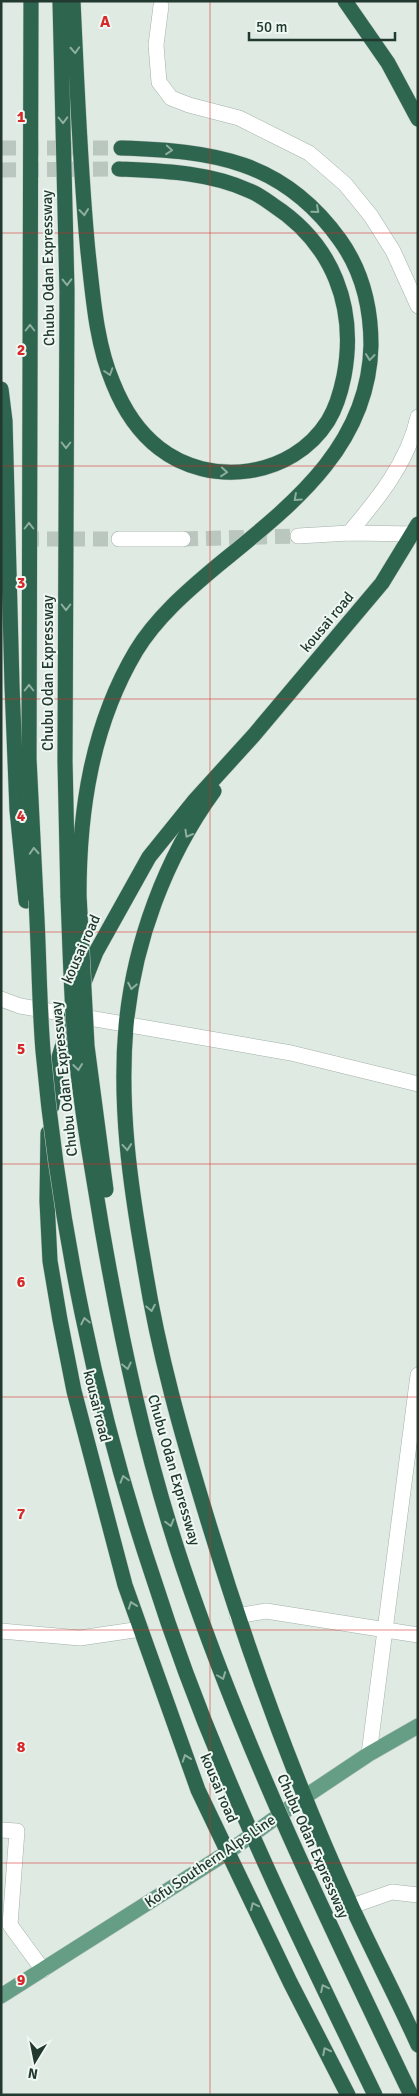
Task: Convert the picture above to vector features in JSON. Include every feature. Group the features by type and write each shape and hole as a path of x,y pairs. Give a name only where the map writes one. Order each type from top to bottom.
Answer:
{"highway":[{"name":"Chubu Odan Expressway","path":"31,1 28,759 31,900 43,1050 57,1165 74,1268 95,1369 120,1467 151,1572 185,1670 223,1767 269,1872 375,2095"},
{"name":"Chubu Odan Expressway","path":"60,1 67,291 65,761 73,896 75,1044 90,1160 128,1369 182,1564 217,1663 257,1765 300,1863 411,2095"},
{"path":"73,1 81,186 91,277 102,351 122,404 138,428 158,448 180,462 205,470 230,473 259,470 286,460 308,445 328,421 340,393 347,358 348,325 342,294 329,264 310,236 284,212 251,191 214,178 169,171 119,169"},
{"path":"345,1 388,63 418,119"},
{"path":"73,896 84,801 92,758 118,682 138,648 163,616 191,588 304,492 330,461 350,430 360,403 371,356 371,318 363,283 347,250 324,217 293,190 258,169 218,157 172,150 121,148"},
{"path":"1,389 5,421 17,810 31,900"},
{"name":"kousai road","path":"348,2095 290,1982 198,1790 125,1585 74,1390 50,1262 47,1201 47,1139 58,1064 72,1014 96,952 149,857 195,800 254,735 382,584 416,531"},
{"name":"kousai road","path":"254,735 205,804 177,852 157,897 142,941 126,1024 124,1106 128,1156 151,1309 176,1415 237,1616 288,1756 352,1906 418,2045"}],"main road":[{"name":"Kofu Southern Alps Line","path":"1,1996 228,1852 369,1754 418,1726"}],"street":[{"path":"161,6 156,45 159,82 171,98 188,105 239,118 309,153 345,184 371,216 393,251 418,306"},
{"path":"349,533 389,482 404,456 418,417"},
{"path":"298,536 416,531"},
{"path":"119,539 182,539"},
{"path":"1,999 20,1006 291,1053 418,1084"},
{"path":"369,1754 418,1375"},
{"path":"237,1616 266,1611 418,1635"},
{"path":"1,1631 80,1638 141,1629"},
{"path":"1,1830 17,1831 10,1925 43,1970"},
{"path":"352,1906 392,1892 418,1895"}],"tunnel":[{"path":"1,148 121,148"},
{"path":"1,170 119,169"},
{"path":"183,539 298,536"},
{"path":"1,539 119,539"}]}
